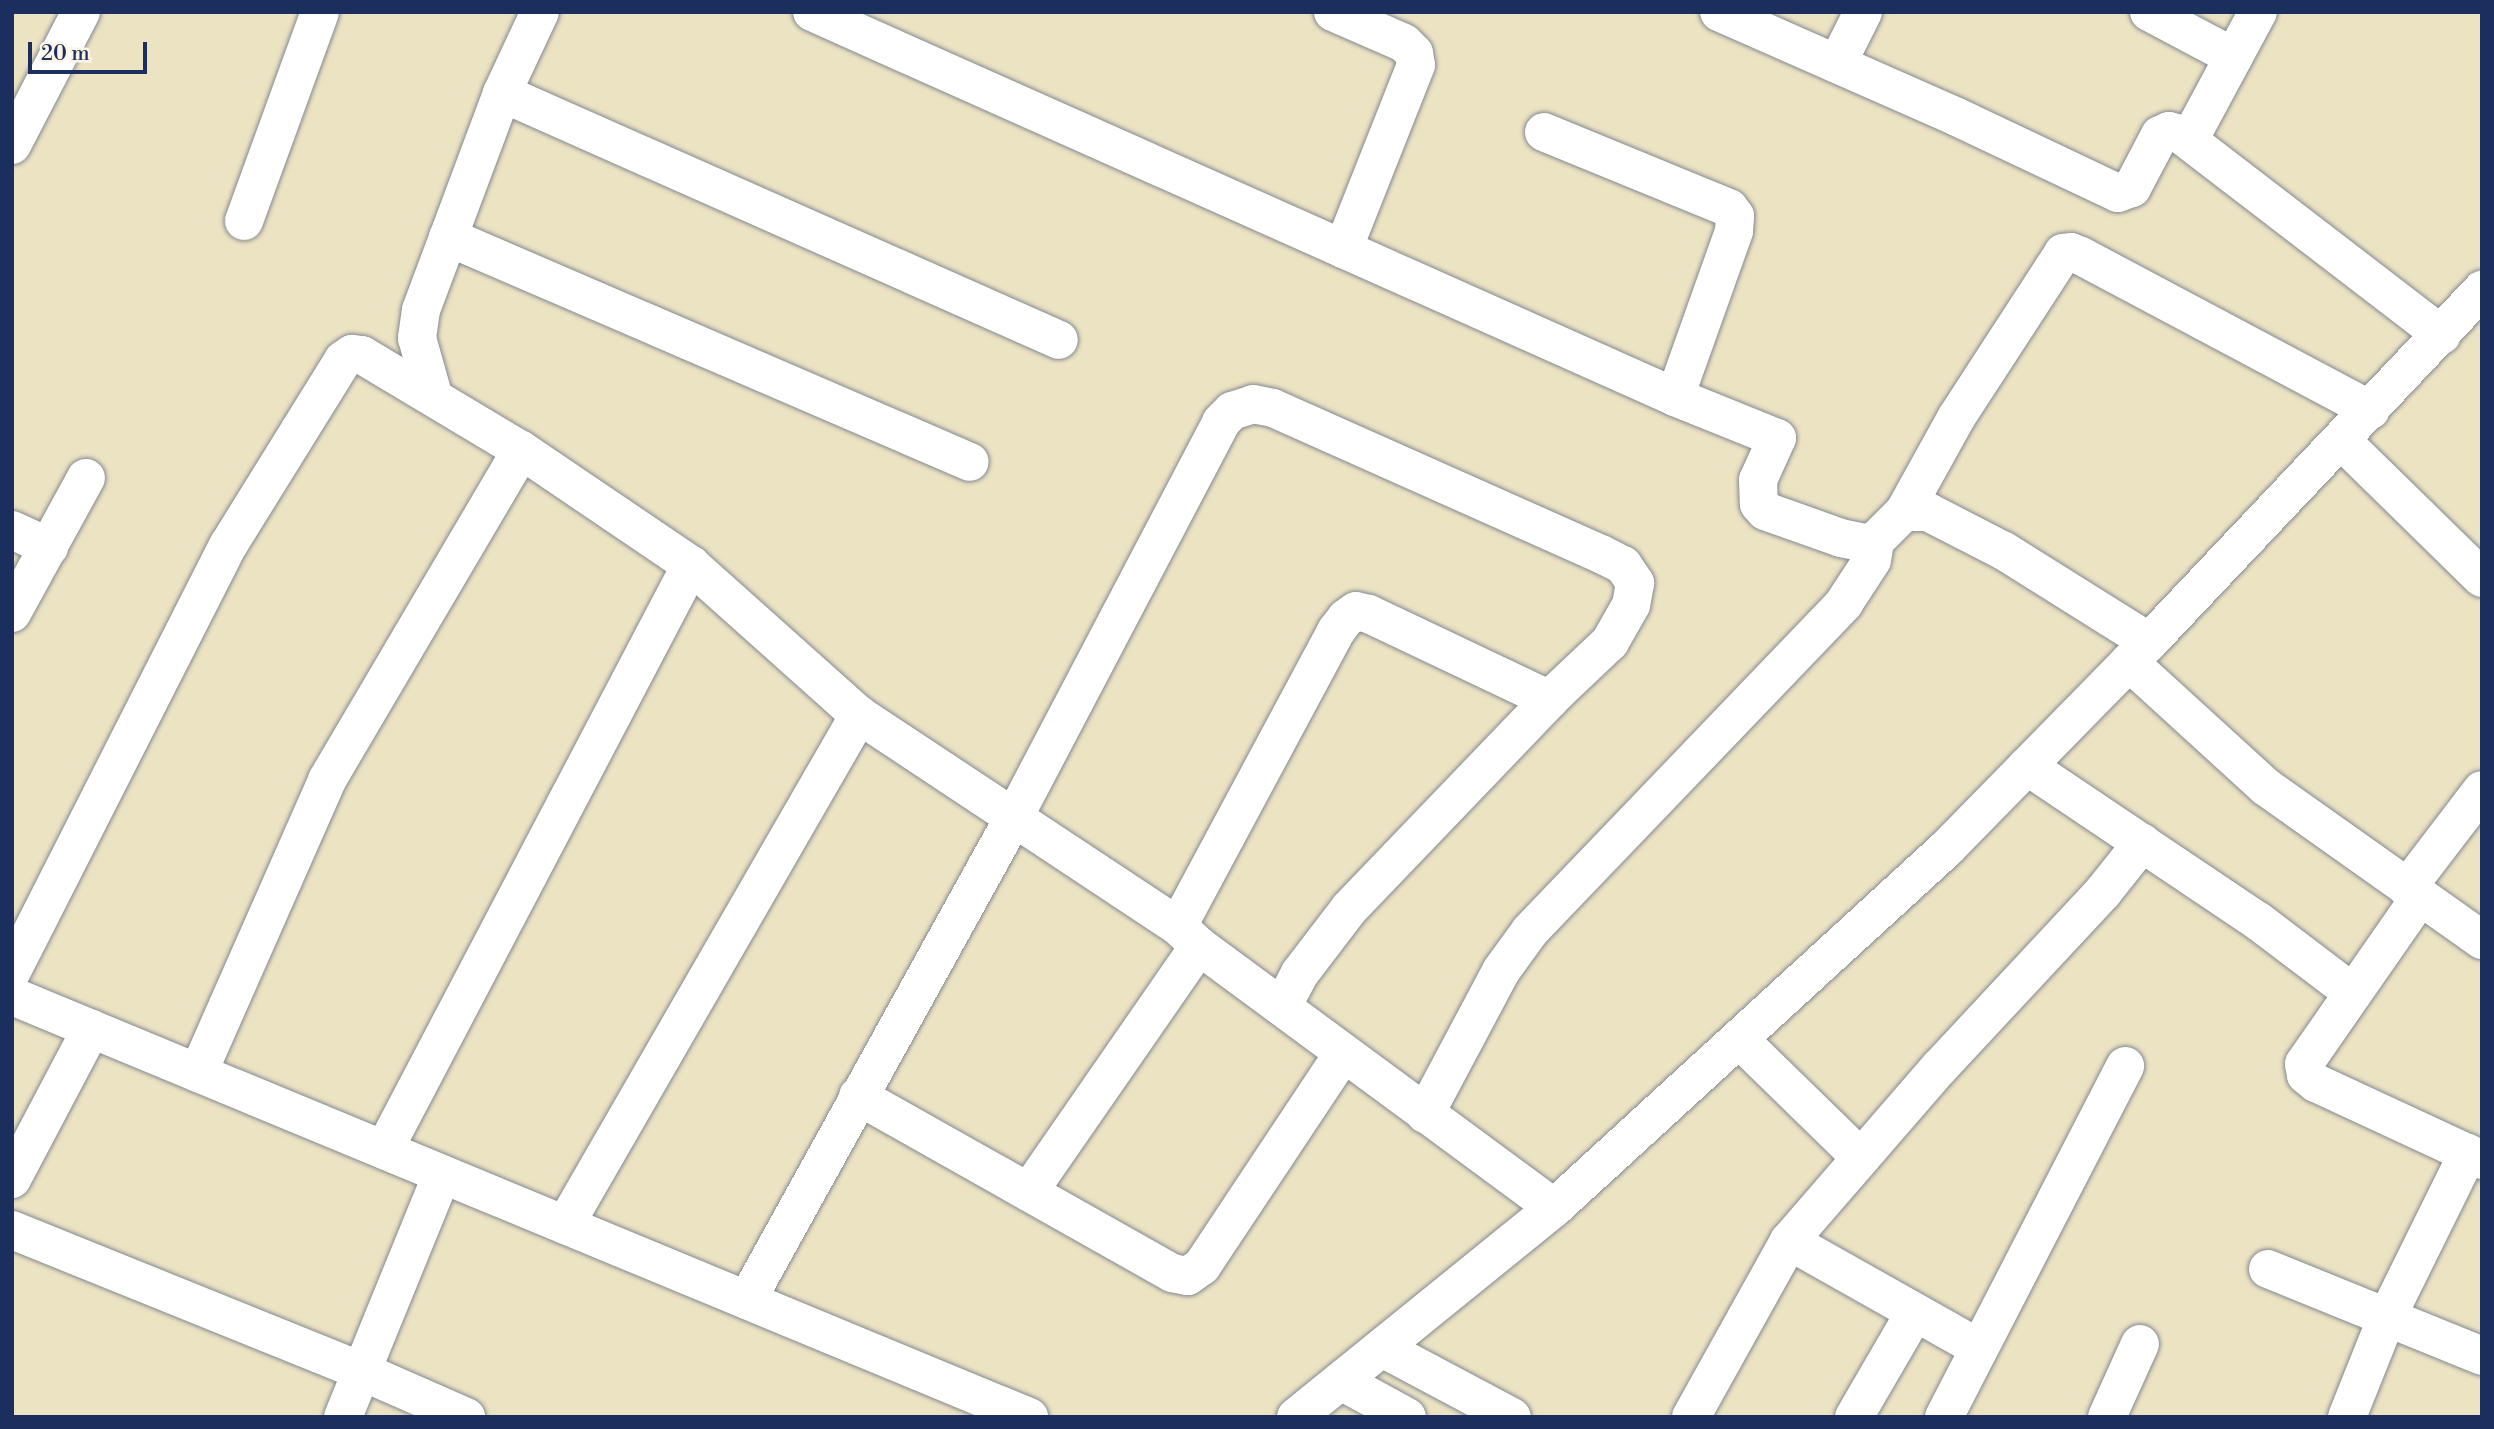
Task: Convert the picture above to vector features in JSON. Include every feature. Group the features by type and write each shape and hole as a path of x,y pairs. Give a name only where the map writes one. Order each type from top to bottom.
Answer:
{"street":[{"path":"12,145 81,12"},
{"path":"244,221 320,12"},
{"path":"812,12 1675,397 1777,438 1758,480 1759,504 1765,511 1841,538 1875,541"},
{"path":"1333,12 1404,43 1414,53 1416,65 1343,249"},
{"path":"1718,12 2118,193 2133,188 2160,135 2169,131 2189,140 2442,335"},
{"path":"1837,64 1863,12"},
{"path":"2149,12 2234,57"},
{"path":"2189,140 2258,12"},
{"path":"433,396 416,338 418,324 502,93 539,13"},
{"path":"502,93 1059,340"},
{"path":"1544,132 1729,208 1735,216 1734,231 1675,397"},
{"path":"448,237 970,462"},
{"path":"1425,1114 1501,971 1530,931 1844,603 1872,560 1875,541 1904,512 1956,418 2063,253 2071,252 2081,256 2371,410"},
{"path":"1296,1417 1554,1208 1947,848 2139,652 2482,290"},
{"path":"12,971 229,544 343,360 352,354 362,355 521,450 691,565 859,715 1188,936 1343,1054 1554,1208"},
{"path":"747,1300 1013,819 1222,422 1233,411 1253,404 1273,408 1623,565 1634,583 1631,604 1610,642 1550,700 1349,909 1300,973 1282,1007"},
{"path":"2341,440 2482,578"},
{"path":"198,1073 327,780 521,450"},
{"path":"12,613 86,478"},
{"path":"1904,512 1928,512 1964,529 2139,652 2266,787 2482,940"},
{"path":"12,530 49,547"},
{"path":"384,1150 691,565"},
{"path":"1030,1191 1188,936 1336,631 1346,618 1356,611 1369,614 1550,700"},
{"path":"565,1225 859,715"},
{"path":"2027,766 2258,921 2353,993"},
{"path":"2347,1417 2387,1317 2475,1156 2316,1083 2306,1075 2304,1065 2482,790"},
{"path":"1691,1417 1789,1241 1939,1068 2103,892 2141,843"},
{"path":"12,996 1029,1417"},
{"path":"12,1179 91,1029"},
{"path":"1739,1039 1861,1158"},
{"path":"858,1096 1172,1273 1188,1276 1202,1266 1343,1054"},
{"path":"1944,1417 2126,1066"},
{"path":"343,1417 442,1174"},
{"path":"12,1230 361,1371 466,1417"},
{"path":"1789,1241 1979,1348"},
{"path":"2268,1269 2482,1356"},
{"path":"1854,1417 1915,1312"},
{"path":"2107,1417 2140,1344"},
{"path":"1382,1348 1512,1417"},
{"path":"1341,1381 1406,1417"}]}
